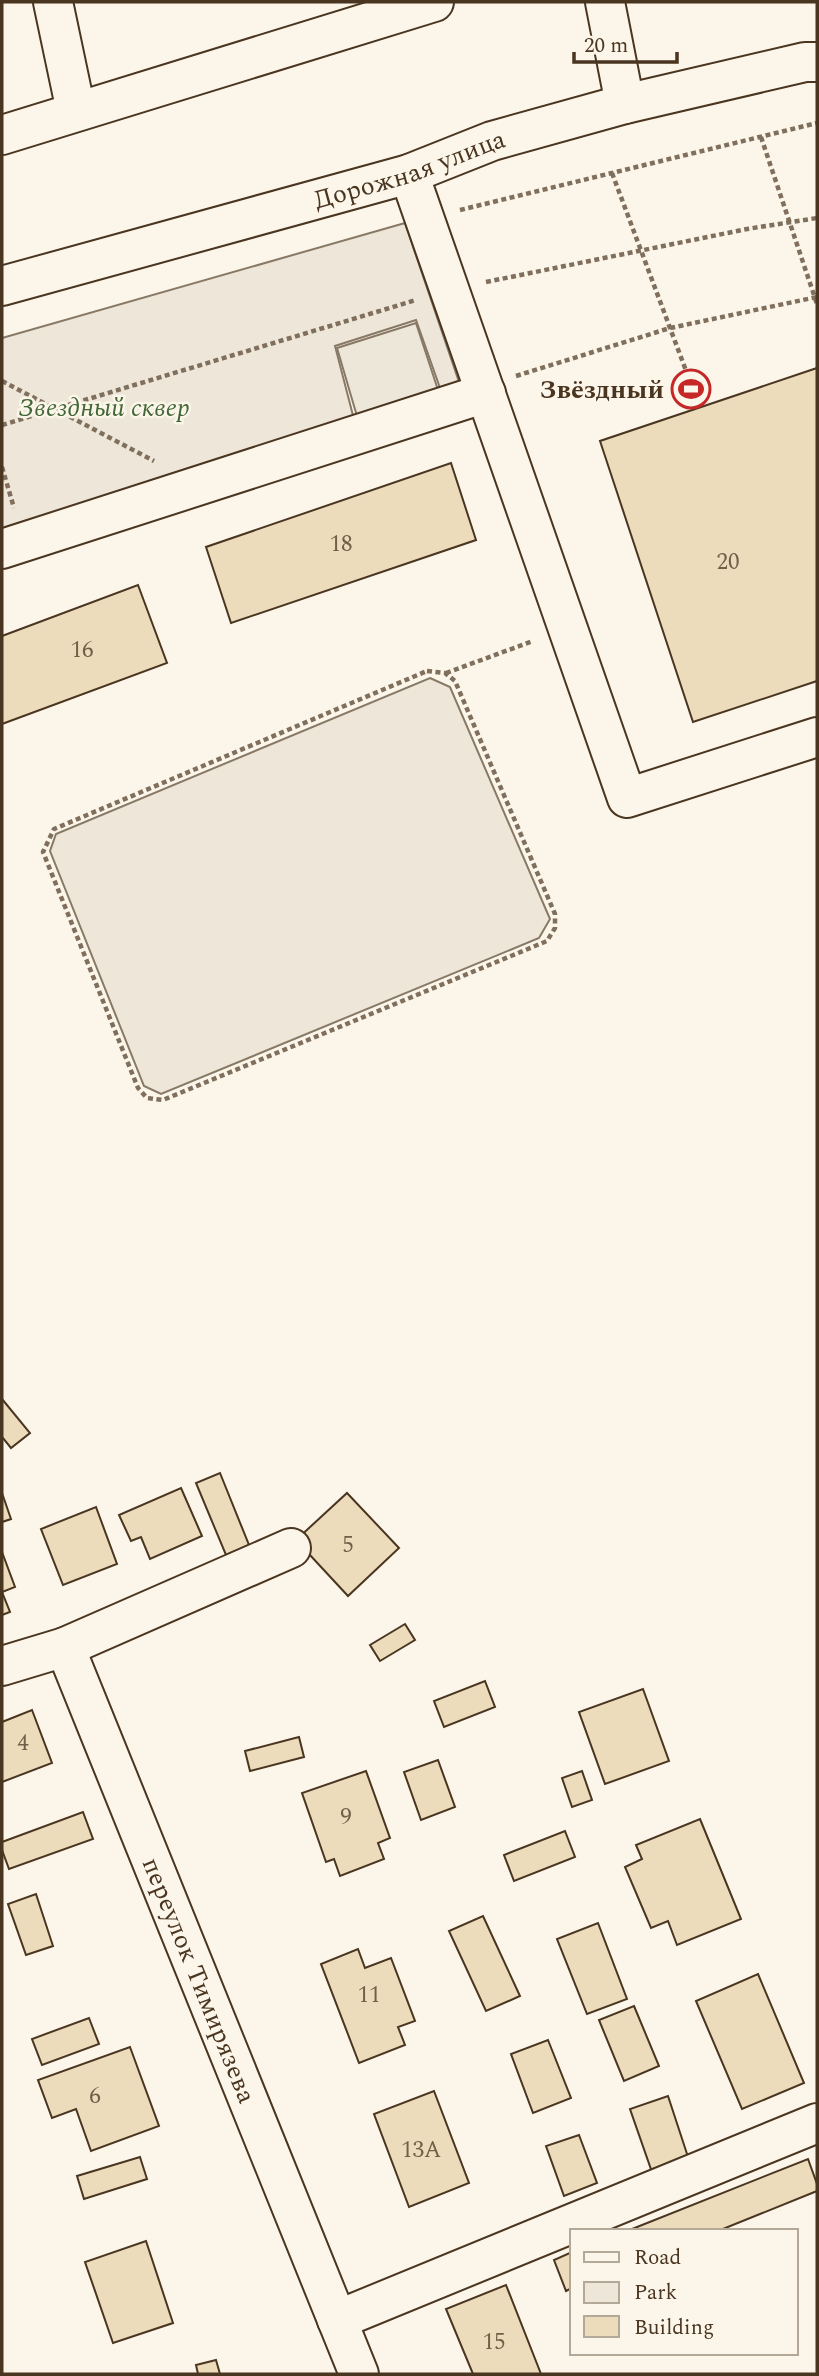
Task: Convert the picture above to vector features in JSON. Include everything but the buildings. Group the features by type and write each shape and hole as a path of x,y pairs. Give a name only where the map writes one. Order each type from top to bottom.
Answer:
{"street":[{"path":"54,2 76,111"},
{"path":"2,135 435,2"},
{"path":"605,2 625,104"},
{"name":"Дорожная улица","path":"2,286 409,174 492,141 625,104 805,62 817,62"},
{"path":"409,174 450,290 499,385 568,629 627,798 817,737"},
{"path":"2,549 499,385"},
{"path":"2,1666 65,1647 290,1548"},
{"name":"переулок Тимирязева","path":"65,1647 359,2374"},
{"path":"337,2320 817,2123"}],"path":[{"path":"425,218 817,123"},
{"path":"761,137 817,304"},
{"path":"612,173 688,376"},
{"path":"2,425 450,290 641,250 817,218"},
{"path":"499,385 670,328 816,297"},
{"path":"2,381 164,466"},
{"path":"445,673 455,681 555,914 555,928 547,941 163,1100 148,1098 138,1088 43,852 54,830 426,671 445,673 568,629"}],"green space":[{"name":"Звездный сквер","path":"405,223 459,382 440,388 416,320 335,346 356,427 2,538 2,338"},
{"path":"430,678 450,687 550,919 539,938 161,1094 144,1086 50,851 56,834"}],"shaded area":[{"path":"416,323 440,396 359,423 337,348"}],"place":[{"name":"Звёздный","path":"691,389"}]}
